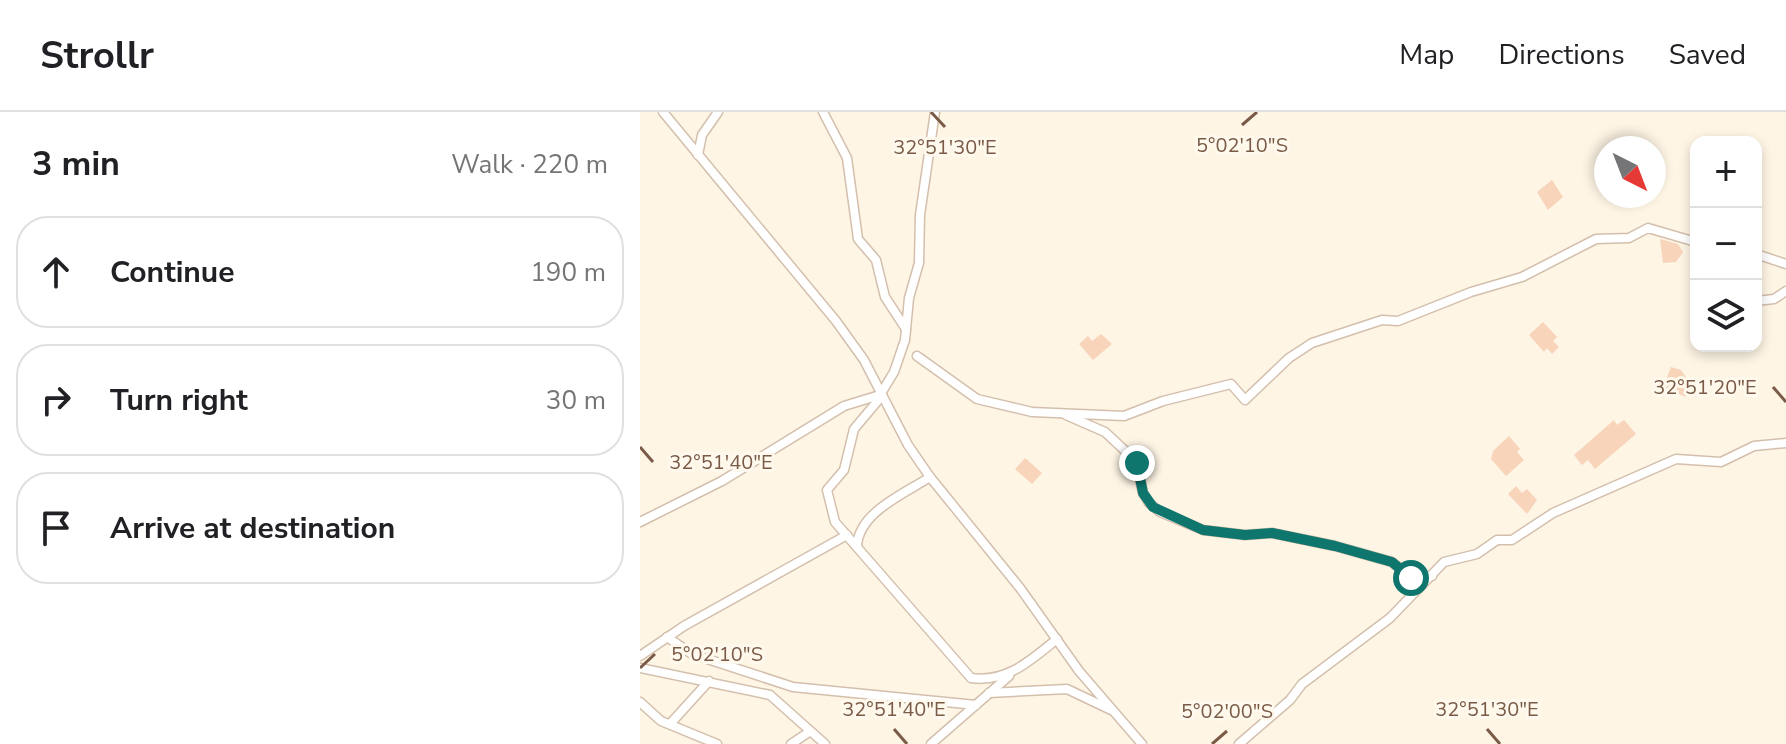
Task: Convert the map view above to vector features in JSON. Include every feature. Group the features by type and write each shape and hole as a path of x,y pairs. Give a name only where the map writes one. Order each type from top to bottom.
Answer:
{"street":[{"path":"663,112 827,309 864,360 881,396 930,477 1142,744"},
{"path":"698,156 702,135 718,112"},
{"path":"823,112 847,158 858,239 876,260 885,297 906,329"},
{"path":"935,112 920,215 919,263 909,298 902,351 881,396 854,429 844,470 827,490 834,520 966,675 988,678 1013,673"},
{"path":"917,356 988,403 1065,414 1124,416 1163,401 1231,384 1245,400 1289,358 1312,343 1382,320 1398,321 1471,292 1522,277 1596,239 1633,237 1648,228 1690,240"},
{"path":"1762,256 1786,264"},
{"path":"1762,300 1774,299 1786,291"},
{"path":"640,522 722,481 844,406 881,396"},
{"path":"1065,414 1105,432 1136,461 1143,493 1160,512 1203,530 1285,535 1392,562 1411,578 1432,576"},
{"path":"1239,744 1290,700 1302,684 1390,618 1444,562 1477,554 1497,540 1512,540 1553,513 1676,459 1721,462 1754,446 1786,443"},
{"path":"857,546 857,535 868,519 930,477"},
{"path":"640,656 667,637 847,535"},
{"path":"667,637 692,654 793,687 976,705"},
{"path":"931,744 1057,639"},
{"path":"640,668 770,695 825,744"},
{"path":"670,724 709,681"},
{"path":"989,693 1067,689 1115,712"},
{"path":"640,702 658,719 717,744"},
{"path":"791,744 809,732"}],"building":[{"path":"1552,180 1563,197 1548,210 1537,192"},
{"path":"1660,239 1678,244 1683,252 1676,262 1663,263"},
{"path":"1543,322 1557,337 1553,341 1559,347 1552,354 1547,348 1544,352 1529,335"},
{"path":"1101,334 1112,344 1093,360 1079,344 1088,336 1092,341"},
{"path":"1671,367 1681,370 1689,381 1684,387 1686,397 1663,388"},
{"path":"1614,420 1617,425 1624,420 1636,434 1595,469 1588,460 1582,465 1574,455"},
{"path":"1509,436 1520,449 1517,452 1524,460 1506,476 1491,459 1493,451"},
{"path":"1025,458 1042,473 1032,484 1015,469"},
{"path":"1516,486 1522,493 1527,489 1537,500 1527,514 1508,494"}],"route":[{"path":"1137,463 1143,493 1160,512 1203,530 1245,535 1265,532 1335,546 1392,562 1411,578"}]}
